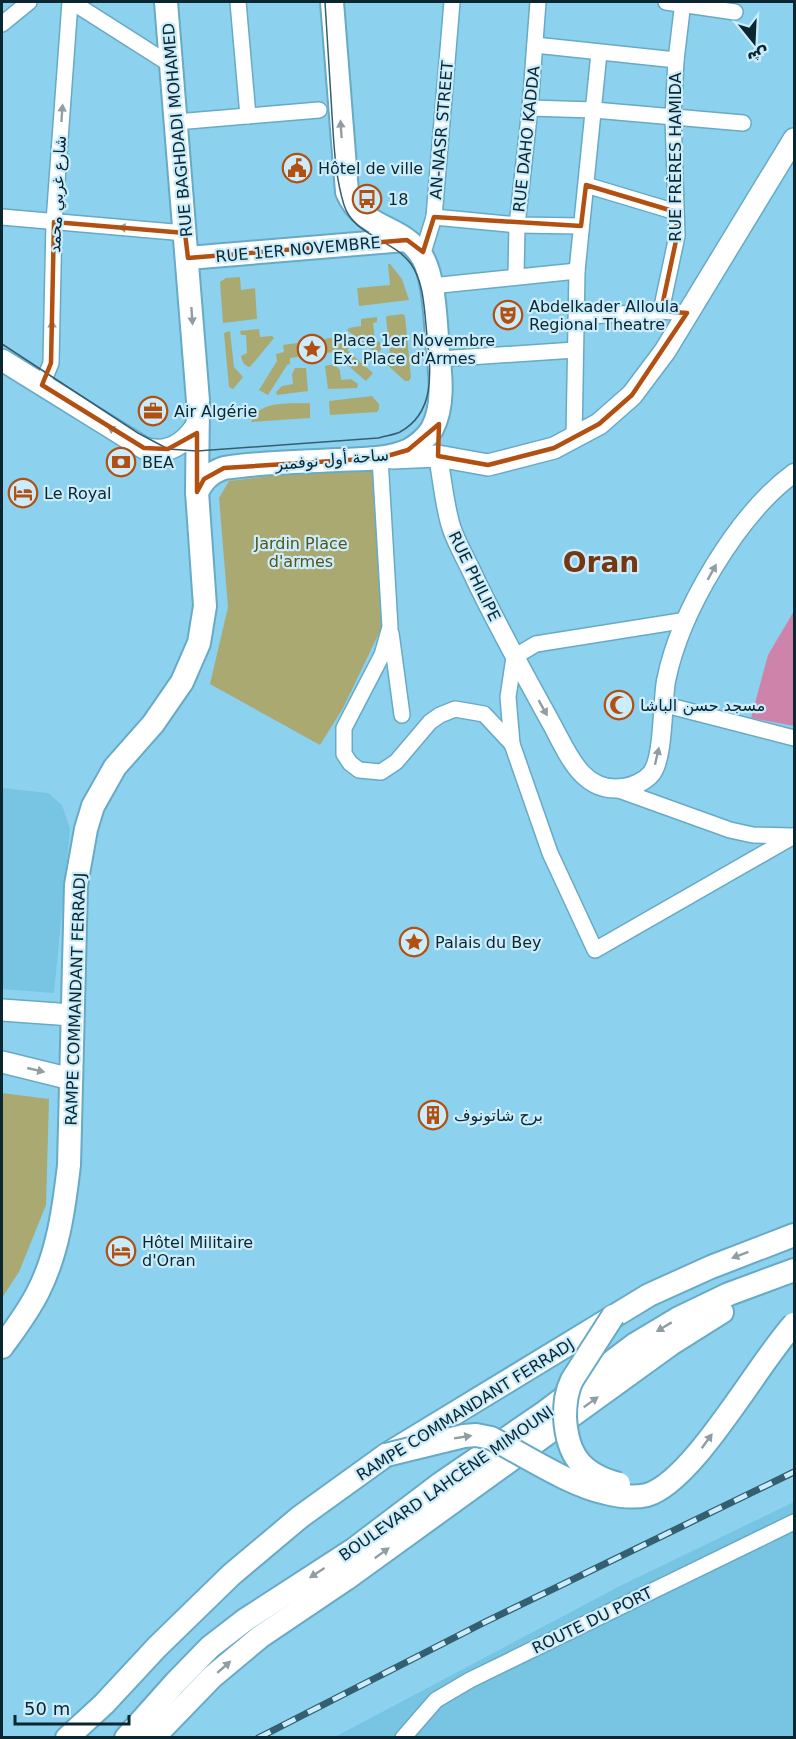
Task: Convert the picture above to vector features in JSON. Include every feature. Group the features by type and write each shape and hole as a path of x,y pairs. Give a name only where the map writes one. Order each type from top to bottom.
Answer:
{"main road":[{"name":"RUE BAGHDADI MOHAMED","path":"166,2 188,258"},
{"path":"333,2 347,192 357,211 407,240 422,256 431,286 439,359 438,456"},
{"path":"380,458 438,456 488,465 554,448 598,424 632,395 664,351 795,139"},
{"name":"RUE 1ER NOVEMBRE","path":"188,258 407,240"},
{"path":"188,258 198,423 197,492"},
{"path":"2,360 144,448 156,451 168,449 183,442 198,423"},
{"name":"ساحة أول نوفمبر","path":"197,492 204,479 212,472 224,468 240,465 380,458 408,450 432,430 440,412"},
{"name":"RAMPE COMMANDANT FERRADJ","path":"2,1347 23,1319 39,1291 58,1238 69,1165 76,885 86,829 93,806 115,767 169,702 182,682 199,643 205,606 197,492"},
{"path":"2,1010 72,1015"},
{"path":"2,1062 71,1079"},
{"name":"RAMPE COMMANDANT FERRADJ","path":"67,1737 104,1704 157,1647 231,1575 300,1517 386,1455 649,1295 711,1266 795,1235"},
{"name":"BOULEVARD LAHCÈNE MIMOUNI","path":"126,1737 210,1647 245,1620 352,1550 440,1484 545,1412 634,1345 679,1318 729,1294 795,1270"},
{"name":"BOULEVARD LAHCÈNE MIMOUNI","path":"153,1737 212,1677 260,1637 346,1579 671,1344 724,1311 763,1292 795,1281"},
{"path":"613,1316 567,1390 565,1408 567,1441 575,1456 586,1469 603,1480 634,1485 648,1483 681,1471"},
{"path":"386,1455 476,1435 491,1438 591,1489 627,1496 646,1495 660,1488 681,1471 699,1451 795,1324"}],"street":[{"path":"2,24 29,2"},
{"path":"71,2 171,65"},
{"name":"شارع غربي محمد","path":"42,385 51,363 54,222 71,2"},
{"path":"238,2 248,116"},
{"name":"AN-NASR STREET","path":"422,256 434,217 452,2"},
{"name":"RUE DAHO KADDA","path":"516,276 517,225 530,108 538,2"},
{"path":"666,2 735,12"},
{"name":"RUE FRÈRES HAMIDA","path":"661,311 677,237 673,118 676,60 683,3"},
{"path":"535,45 599,54 676,60"},
{"path":"574,438 574,350 578,271 599,54"},
{"path":"530,108 594,110 743,123"},
{"path":"176,122 319,110"},
{"path":"586,184 676,212"},
{"path":"2,216 185,233"},
{"path":"434,217 517,225 581,226"},
{"path":"431,286 578,271"},
{"path":"577,316 661,311 687,313"},
{"path":"439,359 574,350"},
{"name":"RUE PHILIPE","path":"438,456 450,524 514,657 576,767 591,783 601,788 616,789"},
{"path":"380,458 390,627 402,715"},
{"path":"616,789 629,787 651,774 657,763 662,704 667,678 687,620 716,564 750,514 774,488 795,473"},
{"path":"687,620 536,644 514,657 508,697 512,744 550,853 595,950 795,836"},
{"path":"390,627 382,655 344,728 344,754 350,763 359,770 381,771 396,762 430,722 455,709 484,714 512,744"},
{"path":"662,704 795,738"},
{"path":"616,789 730,830 753,835 795,836"},
{"name":"ROUTE DU PORT","path":"403,1737 436,1700 470,1680 795,1521"}],"highlighted area":[{"path":"586,185 676,212 677,236 661,311 687,313 632,395 599,424 554,448 488,465 438,456 439,424 408,450 380,458 224,468 204,479 197,492 197,433 168,449 144,448 42,385 51,363 54,222 185,233 188,258 407,240 423,252 434,217 581,226"}],"shaded area":[{"path":"794,611 794,726 751,718 768,655"},
{"path":"2,788 48,793 62,805 70,829 54,993 2,989"},
{"path":"794,1502 794,1737 333,1738 622,1585"}],"green space":[{"path":"388,264 402,279 409,300 359,306 357,288 390,285"},
{"path":"240,277 241,290 255,288 257,319 223,323 220,282 226,278"},
{"path":"403,314 411,377 409,381 405,381 385,363 390,355 386,318"},
{"path":"377,317 377,322 373,323 375,341 380,342 381,350 377,354 347,330 361,326 361,319"},
{"path":"259,329 260,337 272,336 274,338 250,367 241,358 247,353 246,335 241,335 240,331"},
{"path":"230,331 234,367 243,377 233,389 229,387 224,333"},
{"path":"338,337 339,344 347,343 348,351 373,373 366,381 339,358 336,358 335,352 290,358 290,364 287,365 268,395 259,390 277,361 276,354 284,352 283,345"},
{"path":"334,364 340,370 341,380 351,379 358,384 357,388 328,389 325,366"},
{"path":"295,368 306,368 308,391 277,395 276,392 282,386 293,384 292,374"},
{"path":"372,396 379,404 377,412 330,415 329,401"},
{"path":"310,404 310,418 251,422 260,410 267,407"},
{"name":"Jardin Place d'armes","path":"373,464 383,625 343,708 320,745 210,684 228,607 219,498 229,481"},
{"path":"2,1093 49,1099 46,1205 19,1272 2,1298"}],"tram line":[{"path":"2,344 138,433 168,449 197,451 378,438 400,432 413,423 427,398 429,384 429,354 422,293 415,271 404,256 356,224 344,205 334,149 325,2"}],"railway":[{"path":"258,1738 483,1623 794,1472"}],"place":[{"name":"Hôtel de ville","path":"297,168"},
{"name":"18","path":"367,199"},
{"name":"Abdelkader Alloula Regional Theatre","path":"508,315"},
{"name":"Place 1er Novembre Ex. Place d'Armes","path":"312,349"},
{"name":"Air Algérie","path":"153,411"},
{"name":"BEA","path":"121,462"},
{"name":"Le Royal","path":"23,493"},
{"name":"مسجد حسن الباشا","path":"619,705"},
{"name":"Palais du Bey","path":"414,942"},
{"name":"برج شاتونوف","path":"433,1115"},
{"name":"Hôtel Militaire d'Oran","path":"121,1251"}],"district":[{"name":"Oran","path":"601,562"}]}
